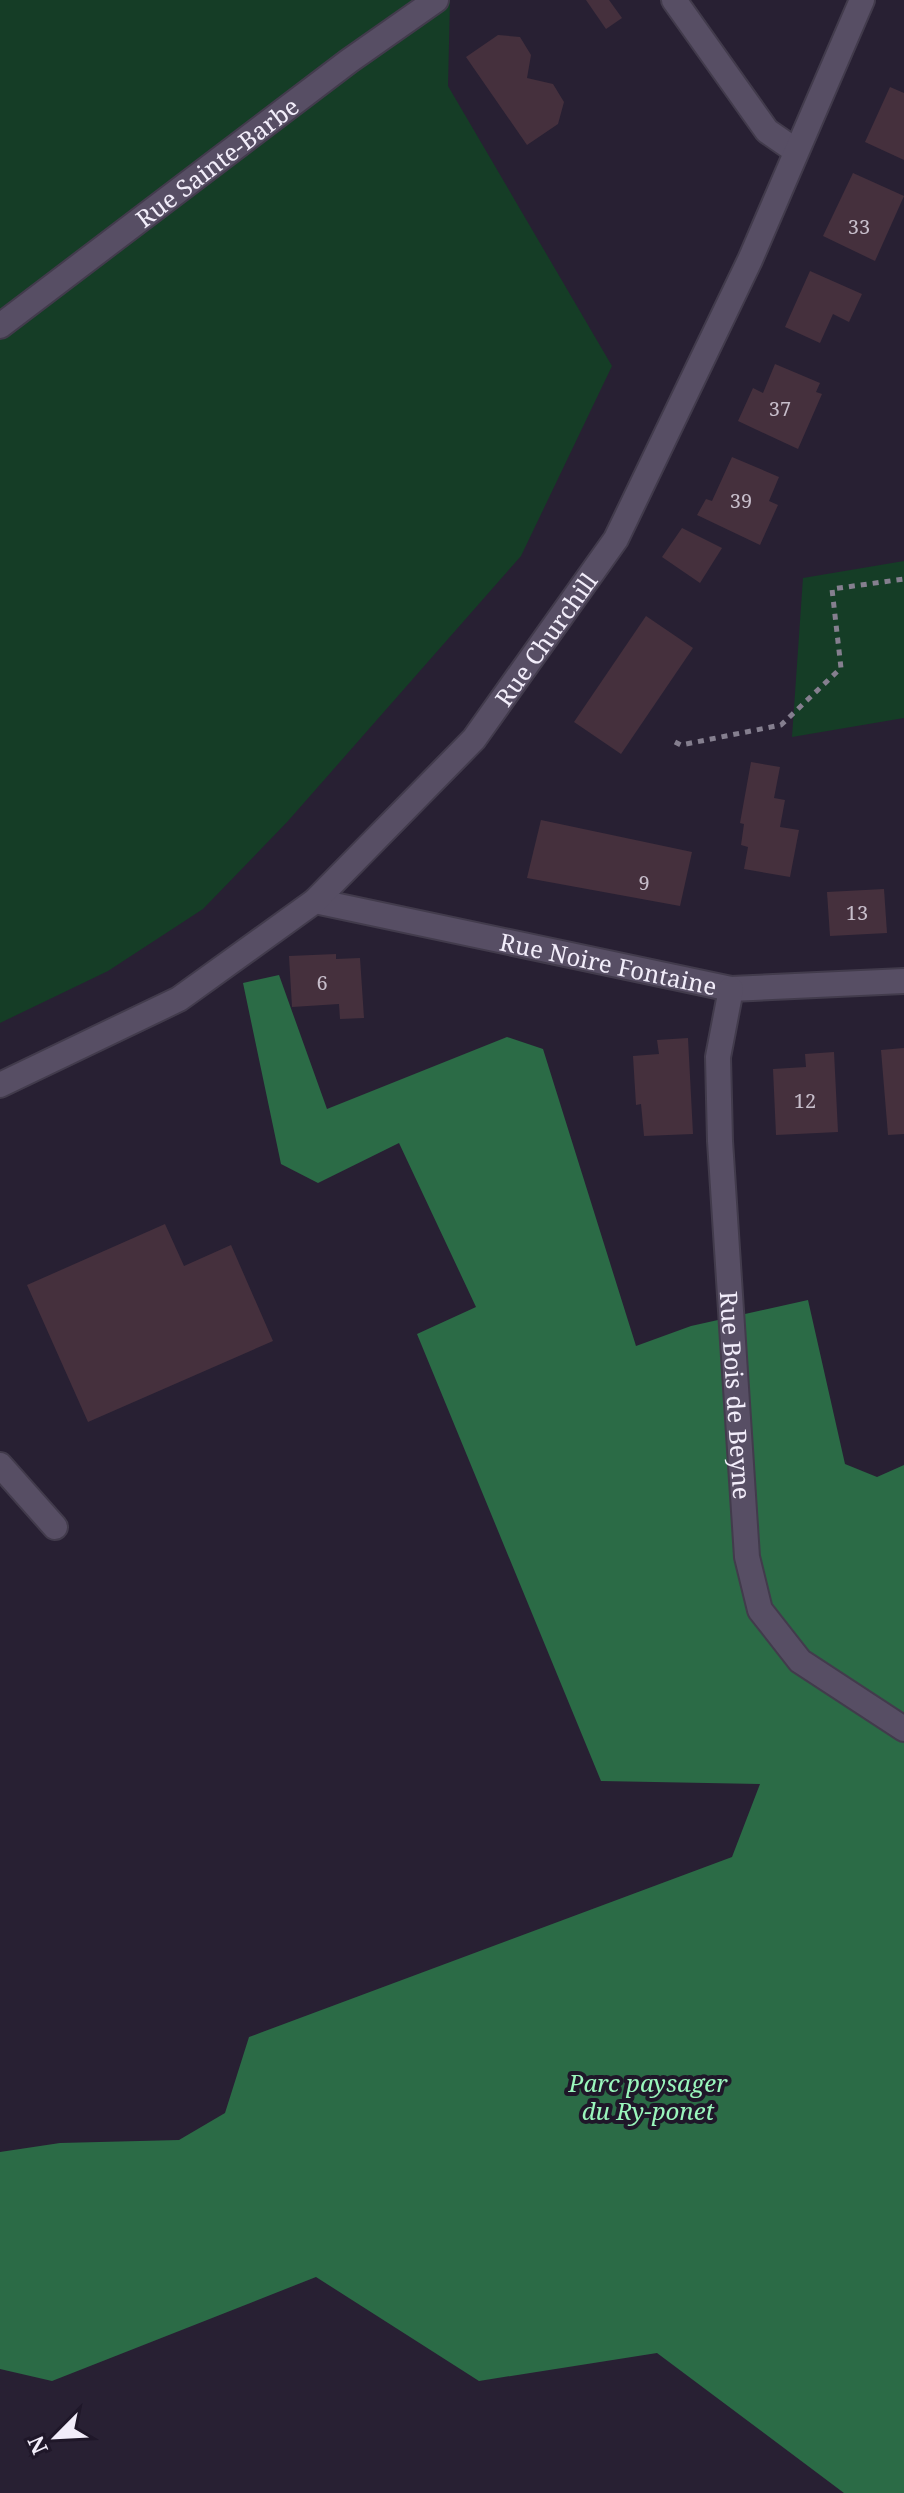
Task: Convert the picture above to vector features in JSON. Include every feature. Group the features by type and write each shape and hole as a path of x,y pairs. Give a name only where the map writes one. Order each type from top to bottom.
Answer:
{"street":[{"name":"Rue Sainte-Barbe","path":"0,326 349,61 436,0"},
{"path":"674,0 767,131 796,151"},
{"name":"Rue Churchill","path":"0,1085 179,999 315,901 474,739 616,539 750,260 862,0"},
{"name":"Rue Noire Fontaine","path":"315,901 731,989 904,981"},
{"name":"Rue Bois de Beyne","path":"731,989 718,1057 720,1141 747,1557 760,1610 800,1661 904,1729"},
{"path":"0,1465 55,1527"}],"path":[{"path":"675,742 681,745 781,725 841,668 832,589 904,579"}],"green space":[{"path":"0,0 450,0 448,86 612,366 521,556 288,821 203,909 108,971 0,1023"},
{"path":"904,561 904,718 792,737 803,578"},
{"name":"Parc paysager du Ry-ponet","path":"279,975 327,1109 507,1037 543,1049 636,1346 691,1326 808,1300 845,1464 877,1477 904,1465 904,2493 844,2493 657,2353 479,2381 316,2277 52,2381 0,2369 0,2152 60,2143 179,2140 225,2113 249,2037 732,1857 760,1784 601,1781 417,1334 476,1307 399,1143 318,1183 281,1164 243,983"}],"building":[{"path":"586,0 609,0 622,18 606,29"},
{"path":"498,35 520,37 531,55 527,78 553,84 564,102 558,124 527,145 466,57"},
{"path":"890,87 904,93 904,160 865,142"},
{"path":"853,173 904,196 875,261 823,236"},
{"path":"810,271 862,294 849,322 833,314 820,343 785,327"},
{"path":"775,364 820,383 816,392 822,394 798,449 738,421 753,388 763,393"},
{"path":"732,457 779,477 769,501 778,505 760,545 697,515 706,499 712,501"},
{"path":"682,528 722,548 700,583 662,557"},
{"path":"646,616 693,648 621,754 574,722"},
{"path":"751,762 780,767 774,798 785,800 780,827 799,830 790,877 744,869 748,847 741,845 744,824 740,823"},
{"path":"541,820 692,852 680,906 527,878"},
{"path":"884,889 887,933 830,936 827,892"},
{"path":"336,954 336,959 360,958 364,1018 340,1019 339,1004 292,1007 289,956"},
{"path":"688,1038 693,1134 644,1136 641,1104 636,1105 633,1056 659,1054 657,1040"},
{"path":"904,1048 904,1134 888,1135 881,1050"},
{"path":"834,1052 838,1132 776,1135 773,1069 806,1067 805,1054"},
{"path":"165,1224 184,1266 231,1245 273,1341 88,1422 27,1285"}]}
